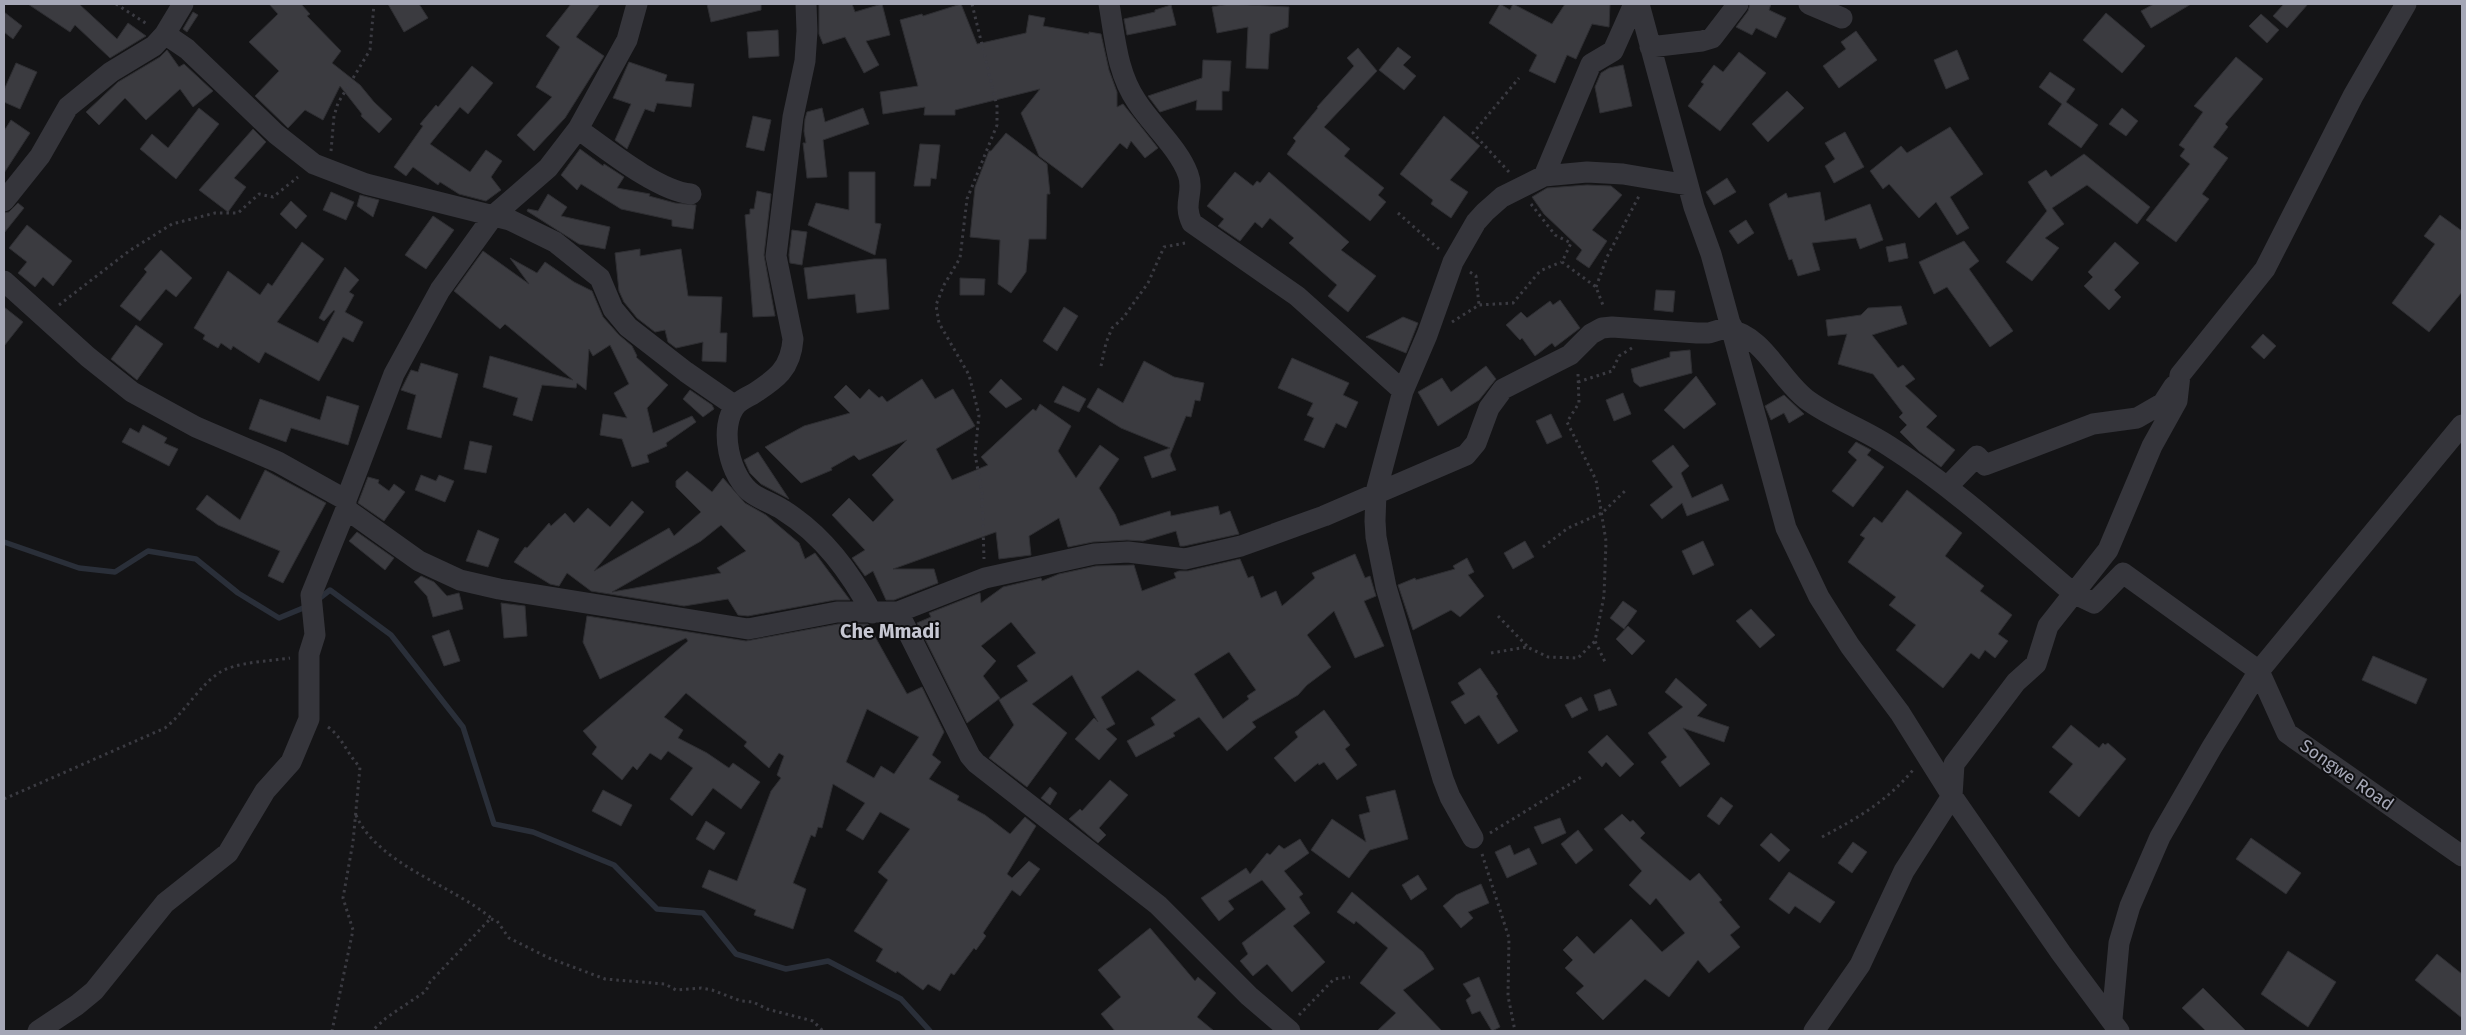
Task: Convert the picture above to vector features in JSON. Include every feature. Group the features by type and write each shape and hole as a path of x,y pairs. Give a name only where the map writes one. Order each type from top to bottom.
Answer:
{"street":[{"path":"4,201 40,156 68,106 111,72 154,46 165,34 183,4"},
{"path":"38,1031 77,1005 94,991 165,904 228,853 265,791 291,762 309,724 310,717 311,594 394,374 440,290 494,215 548,168 578,129 627,40 637,4"},
{"path":"806,4 805,62 793,117 776,256 793,338 792,348 784,369 777,378 735,406 730,418 728,442 730,457 741,483 751,493 784,510 826,545 858,588 872,612"},
{"path":"1109,4 1123,75 1137,102 1189,175 1190,190 1187,213 1192,222 1297,296 1404,391"},
{"path":"1544,176 1591,64 1613,51 1634,4"},
{"path":"1639,4 1688,185 1711,254 1786,528 1820,598 1926,754 1952,796 2089,994 2115,1025"},
{"path":"1650,47 1702,41 1712,38 1738,4"},
{"path":"1810,4 1842,18"},
{"path":"1947,487 1977,456 1985,465 2093,424 2137,418 2163,403 2180,375 2264,269 2353,96 2406,4"},
{"path":"165,34 187,49 276,134 322,168 394,192 510,220 554,242 596,273 613,309 628,327 686,372 735,406"},
{"path":"578,129 623,161 656,180 674,190 691,194"},
{"path":"1473,838 1450,797 1443,779 1386,587 1376,537 1376,492 1404,391 1430,328 1453,262 1476,222 1502,197 1544,176 1587,172 1623,174 1647,180 1688,185"},
{"path":"4,281 108,375 146,401 196,427 278,462 346,504 419,561 460,580 499,589 748,628 829,613 898,612 985,578 1094,554 1128,552 1185,559 1266,538 1316,519 1376,492 1414,479 1466,455 1476,443 1489,408 1502,389 1570,355 1591,334 1602,328 1733,333"},
{"path":"1733,333 1728,329 1738,331 1756,343 1804,397 1888,445 1947,487 2073,593 2094,603 2123,573 2259,671"},
{"path":"1814,1031 1860,965 1904,872 1952,796 1954,764 2016,682 2036,664 2048,626 2108,550 2152,446 2177,401 2180,375"},
{"path":"2115,1025 2119,943 2130,906 2160,837 2259,671 2462,425"},
{"path":"898,612 970,756 976,763 1158,905 1249,996 1288,1030"},
{"name":"Songwe Road","path":"2259,671 2288,733 2462,856"}],"path":[{"path":"116,4 165,34"},
{"path":"44,316 130,251 172,224 215,213 238,213 259,194 273,198 322,168 338,103 370,50 374,4"},
{"path":"972,4 997,106 997,125 967,199 960,258 944,285 936,304 940,323 969,375 979,415 974,454 982,493 985,578"},
{"path":"1430,328 1456,321 1479,305 1513,303 1540,271 1562,262 1571,243 1555,235 1536,211 1521,186 1473,133 1519,78"},
{"path":"1596,287 1607,257 1647,180"},
{"path":"1398,213 1453,262 1476,276 1479,305"},
{"path":"1101,366 1106,343 1112,328 1123,318 1148,283 1164,247 1183,245 1201,230"},
{"path":"1562,262 1596,287 1612,327"},
{"path":"1578,382 1612,371 1618,356 1634,348"},
{"path":"1498,616 1527,646 1548,657 1578,658 1595,642 1604,596 1606,541 1596,480 1566,422 1579,403 1578,382 1570,355"},
{"path":"1543,547 1568,528 1602,514 1625,491"},
{"path":"1595,642 1606,664"},
{"path":"4,799 165,728 180,717 218,673 228,668 312,645"},
{"path":"1492,653 1527,646"},
{"path":"310,717 340,737 350,757 360,767 356,814 342,898 353,930 332,1031"},
{"path":"1822,837 1861,817 1895,791 1926,754"},
{"path":"1516,1031 1508,996 1509,938 1486,862 1473,838 1491,833 1508,824 1583,776"},
{"path":"356,814 368,837 378,845 428,879 497,921 508,938 549,958 605,979 665,984 676,990 701,988 712,990 740,1001 753,1002 768,1009 813,1021 823,1031"},
{"path":"372,1031 386,1018 426,991 430,982 491,919"},
{"path":"1288,1030 1334,979 1350,977"}],"building":[{"path":"28,4 79,4 117,39 128,23 146,36 110,58 75,25 70,32"},
{"path":"269,4 301,4 310,14 307,16 341,51 332,63 360,85 392,119 379,133 361,116 362,114 340,86 323,120 305,110 288,128 255,96 279,71 249,42 278,14"},
{"path":"388,4 419,4 428,18 404,32"},
{"path":"571,4 600,4 576,37 604,56 565,118 534,151 517,135 552,97 536,87 560,47 546,36"},
{"path":"707,4 761,4 761,10 711,22"},
{"path":"819,4 852,4 855,12 882,4 890,35 866,41 879,65 864,73 845,37 823,44 819,34"},
{"path":"961,4 977,44 1026,33 1029,15 1045,18 1043,26 1089,34 1089,32 1101,34 1109,70 1117,92 1117,107 1123,104 1158,148 1145,158 1131,141 1127,149 1120,143 1082,188 1039,156 1021,113 1040,89 955,110 955,115 924,115 925,107 883,114 880,92 918,86 900,20 922,14 923,16"},
{"path":"1229,4 1289,7 1288,27 1270,34 1268,69 1246,68 1248,27 1217,33 1212,7"},
{"path":"1500,4 1510,10 1513,4 1552,24 1565,4 1610,4 1609,27 1592,24 1576,59 1567,55 1555,83 1529,71 1537,55 1489,23"},
{"path":"1750,4 1771,4 1769,10 1786,18 1776,38 1756,28 1752,35 1736,27 1748,11"},
{"path":"2154,4 2191,4 2151,28 2141,11"},
{"path":"2284,4 2308,4 2287,28 2273,16"},
{"path":"1171,5 1176,25 1127,35 1124,19 1155,12 1155,10"},
{"path":"4,12 22,26 13,39 4,32"},
{"path":"193,12 198,15 187,32 183,29"},
{"path":"2106,13 2145,46 2122,73 2083,40"},
{"path":"2261,14 2279,30 2267,43 2249,26"},
{"path":"778,30 779,56 749,58 747,32"},
{"path":"1856,31 1877,60 1839,88 1823,66 1846,49 1841,42"},
{"path":"1398,47 1411,57 1403,65 1416,76 1404,90 1379,70"},
{"path":"1358,48 1377,71 1324,127 1350,149 1344,156 1384,188 1378,195 1386,202 1370,221 1287,154 1296,141 1293,138 1317,107 1354,66 1347,58"},
{"path":"167,50 179,67 184,64 213,91 193,107 180,89 146,120 125,98 99,125 86,112 118,82 160,57"},
{"path":"1957,50 1969,79 1946,89 1934,60"},
{"path":"1739,52 1766,73 1720,131 1688,106 1704,84 1701,82 1714,65 1723,72"},
{"path":"2236,57 2263,79 2225,124 2228,127 2213,147 2228,158 2202,194 2209,199 2176,242 2146,220 2190,164 2180,156 2185,149 2179,145 2203,112 2194,106"},
{"path":"1203,60 1231,61 1229,91 1222,91 1222,110 1196,110 1197,100 1160,112 1148,96 1202,78"},
{"path":"629,62 667,75 665,81 694,84 691,107 657,103 654,112 645,109 627,149 615,140 631,104 613,98"},
{"path":"16,63 37,72 20,109 4,102 4,90"},
{"path":"1623,65 1632,106 1600,113 1595,87 1601,73 1609,68"},
{"path":"472,66 493,83 468,114 460,107 430,144 470,172 486,150 502,161 491,177 501,190 486,201 459,194 440,182 438,185 413,167 406,176 394,167 423,126 420,124 436,105 438,107"},
{"path":"2050,72 2075,89 2066,102 2098,125 2081,148 2048,124 2062,104 2039,87"},
{"path":"1787,91 1804,108 1768,142 1752,124"},
{"path":"199,108 219,124 176,179 140,149 152,134 168,148"},
{"path":"822,108 825,122 863,108 869,124 823,140 827,177 807,178 803,143 806,143 805,119 807,112"},
{"path":"2122,108 2138,121 2126,136 2109,124"},
{"path":"753,116 771,120 764,151 746,147"},
{"path":"1444,116 1480,146 1450,180 1468,192 1451,218 1431,204 1433,200 1400,174"},
{"path":"11,120 30,133 4,173 4,131"},
{"path":"1950,127 1983,174 1950,197 1969,228 1957,235 1936,202 1919,218 1889,184 1883,189 1870,171 1901,146 1907,153"},
{"path":"253,129 266,142 234,178 246,187 228,212 199,190"},
{"path":"1845,132 1864,167 1834,183 1825,166 1835,159 1825,143"},
{"path":"1006,133 1047,164 1050,194 1047,194 1046,239 1029,239 1026,272 1011,293 998,284 1000,240 970,237 975,187 989,151"},
{"path":"920,144 940,145 936,179 931,178 930,186 914,186"},
{"path":"580,149 603,166 604,164 624,177 617,188 650,194 649,196 675,203 696,205 693,229 672,226 672,220 621,209 581,184 577,190 561,175"},
{"path":"2084,154 2150,207 2137,224 2087,185 2052,208 2064,224 2045,238 2059,248 2032,281 2006,262 2047,211 2028,182 2046,170 2051,177"},
{"path":"849,172 875,172 875,223 881,224 875,255 808,225 816,203 849,210"},
{"path":"1235,172 1253,186 1257,181 1260,183 1269,172 1349,242 1341,250 1376,276 1348,312 1328,296 1337,285 1289,243 1294,238 1270,218 1262,228 1255,222 1240,241 1218,226 1224,219 1207,206"},
{"path":"1727,178 1736,192 1714,205 1706,192"},
{"path":"1587,185 1611,186 1622,195 1592,230 1607,241 1589,268 1576,259 1582,250 1544,214 1532,197 1547,188"},
{"path":"757,191 771,194 764,255 775,316 753,317 745,215 750,214 750,209 754,209"},
{"path":"331,192 354,202 346,220 323,210"},
{"path":"1820,192 1825,221 1870,204 1883,240 1860,249 1856,238 1812,243 1820,270 1798,276 1792,259 1789,260 1769,204 1786,193 1788,198"},
{"path":"548,194 567,207 561,216 610,227 605,249 579,244 527,211 528,209 538,211"},
{"path":"360,195 379,200 373,217 357,206"},
{"path":"291,201 307,216 296,229 280,214"},
{"path":"18,203 24,208 4,233 4,213 9,212"},
{"path":"2440,215 2462,231 2462,292 2429,332 2392,303 2435,244 2424,236"},
{"path":"433,216 454,230 426,269 405,255"},
{"path":"1746,220 1754,233 1738,244 1729,231"},
{"path":"27,225 72,261 53,286 43,277 35,287 18,273 27,262 9,248"},
{"path":"792,230 807,232 802,265 790,263"},
{"path":"1964,241 1979,261 1969,269 2013,331 1990,347 1947,287 1934,294 1919,262"},
{"path":"302,242 324,259 277,322 318,343 335,311 324,321 319,318 345,267 359,280 349,292 354,295 345,312 363,322 353,342 343,337 319,381 265,352 259,363 233,346 231,350 221,343 218,348 203,339 205,335 194,328 228,271 260,295 268,283 272,286"},
{"path":"2115,242 2139,263 2114,290 2121,297 2109,310 2084,286 2093,277 2088,272"},
{"path":"1905,243 1908,258 1889,262 1886,247"},
{"path":"640,249 640,256 681,249 688,296 722,297 720,333 727,333 726,362 702,361 703,342 676,348 668,342 665,330 655,332 637,318 624,302 619,291 615,253"},
{"path":"161,250 192,278 176,297 166,289 140,321 120,306 147,272 144,269"},
{"path":"483,251 529,284 510,258 537,273 545,262 574,282 592,291 603,317 632,346 636,357 668,385 647,408 653,433 692,416 696,422 666,443 667,446 647,455 649,462 632,467 622,439 600,435 603,414 627,418 614,393 629,384 610,345 593,356 589,349 586,390 577,383 576,388 542,385 532,421 513,415 518,398 483,387 490,356 573,380 505,324 500,329 454,291"},
{"path":"886,259 889,309 857,313 855,294 808,299 804,268"},
{"path":"960,278 985,279 984,295 960,295"},
{"path":"1656,290 1675,291 1673,312 1654,310"},
{"path":"1560,300 1580,328 1555,347 1552,343 1535,356 1522,338 1520,340 1506,325 1521,312 1527,318 1550,301 1553,305"},
{"path":"1901,306 1907,324 1872,335 1898,368 1903,365 1915,379 1905,386 1937,416 1926,427 1955,450 1941,467 1919,451 1900,432 1907,425 1899,417 1903,413 1873,374 1838,364 1847,334 1828,336 1826,320 1861,315 1868,308"},
{"path":"4,307 23,322 4,346"},
{"path":"1064,307 1078,316 1057,351 1043,341"},
{"path":"1403,317 1418,323 1406,353 1366,337"},
{"path":"136,325 163,344 137,380 111,359"},
{"path":"2263,334 2276,346 2264,359 2251,347"},
{"path":"1690,350 1692,373 1640,387 1634,382 1631,369 1670,357 1670,352"},
{"path":"1292,358 1349,383 1343,395 1358,402 1346,428 1336,423 1324,448 1304,440 1314,418 1307,415 1313,403 1278,388"},
{"path":"1144,361 1174,377 1204,383 1200,401 1195,400 1191,417 1186,416 1170,455 1176,470 1152,478 1144,457 1170,448 1121,428 1087,407 1098,388 1123,403"},
{"path":"421,363 458,374 441,438 407,429 416,395 401,390 411,370 418,372"},
{"path":"1486,366 1496,379 1479,400 1438,426 1418,392 1442,378 1451,392"},
{"path":"1696,376 1716,404 1684,429 1664,410"},
{"path":"922,379 935,399 953,389 975,426 936,449 952,480 988,465 981,457 1033,409 1036,411 1040,404 1071,426 1058,451 1076,478 1100,445 1119,459 1099,488 1120,526 1170,511 1171,516 1218,506 1220,515 1230,511 1239,534 1184,546 1180,546 1176,531 1143,541 1093,542 1068,547 1059,518 1029,536 1031,555 999,559 996,532 893,569 934,569 938,583 894,600 886,600 873,571 865,576 852,558 865,550 832,515 849,498 873,522 894,500 872,475 907,440 859,460 854,455 831,468 832,470 801,483 765,447 804,426 850,413 834,397 846,385 860,399 869,389 879,398 882,396 887,402"},
{"path":"1001,379 1022,399 1006,408 989,392"},
{"path":"1063,386 1086,399 1079,412 1054,402"},
{"path":"690,390 712,405 714,409 703,417 683,399"},
{"path":"1623,393 1631,414 1614,421 1606,400"},
{"path":"1784,395 1804,414 1789,423 1784,413 1771,420 1765,406"},
{"path":"327,396 359,406 348,445 291,428 286,442 249,429 260,399 320,420"},
{"path":"1551,414 1562,437 1547,444 1536,421"},
{"path":"143,425 167,438 164,443 178,449 169,466 122,442 130,428 139,433"},
{"path":"470,441 492,446 486,473 464,469"},
{"path":"1856,442 1871,450 1867,455 1884,467 1853,507 1832,491 1857,460 1848,452"},
{"path":"1673,445 1689,466 1681,473 1692,498 1722,484 1729,500 1687,516 1682,503 1662,519 1650,505 1673,487 1652,461"},
{"path":"758,452 789,499 761,484 750,473 744,460"},
{"path":"265,470 326,503 283,583 268,576 280,551 218,525 196,509 207,495 240,520"},
{"path":"687,471 712,492 723,478 745,503 766,515 799,543 805,559 815,553 850,600 835,600 748,616 738,615 728,599 684,606 591,591 567,573 559,586 550,584 514,562 525,547 527,548 549,523 551,526 565,513 574,523 588,508 610,527 632,501 644,512 594,571 669,528 674,536 701,512 676,487 676,481","holes":["721,525 746,551 717,568 721,573 612,592 701,541"]},
{"path":"421,475 436,481 439,475 454,481 445,502 415,490"},
{"path":"368,477 379,480 378,483 389,491 394,484 405,492 384,521 358,503"},
{"path":"1907,490 1962,533 1945,556 1984,586 1980,591 2012,615 1998,634 2008,641 1995,658 1985,650 1979,659 1971,653 1943,688 1896,650 1916,625 1889,605 1896,597 1848,562 1865,538 1860,535 1874,517 1882,523"},
{"path":"478,530 499,539 488,567 466,561"},
{"path":"357,532 394,558 385,570 349,541"},
{"path":"1525,541 1534,557 1513,569 1504,553"},
{"path":"1703,541 1714,565 1693,575 1682,551"},
{"path":"1355,554 1365,578 1370,576 1376,596 1364,601 1384,646 1355,658 1334,611 1307,635 1331,667 1307,685 1298,695 1252,722 1256,727 1227,751 1199,717 1173,733 1175,736 1136,757 1127,741 1155,725 1151,718 1176,700 1138,670 1101,697 1115,724 1106,729 1117,739 1099,760 1075,739 1094,718 1098,722 1072,675 1032,704 1067,733 1027,787 989,758 1014,725 999,700 1028,681 1017,666 1036,653 1011,622 981,646 996,661 983,676 1000,698 967,723 917,623 931,617 929,613 980,593 981,603 1003,587 1041,578 1042,581 1059,574 1096,566 1134,565 1142,591 1176,578 1174,573 1179,571 1188,571 1240,559 1248,578 1253,576 1261,598 1276,591 1282,606 1315,578 1312,573","holes":["1229,652 1256,690 1247,696 1249,699 1223,719 1194,674"]},
{"path":"1467,558 1474,572 1468,575 1484,596 1460,617 1451,610 1413,630 1398,585 1415,578 1416,580 1455,569 1453,566"},
{"path":"421,576 434,582 447,596 459,593 463,609 433,617 427,596 414,582"},
{"path":"1623,601 1637,611 1624,629 1610,618"},
{"path":"501,603 525,606 527,636 504,638"},
{"path":"1751,609 1775,635 1760,648 1736,621"},
{"path":"587,616 746,641 838,624 868,624 907,694 922,687 944,732 932,755 941,762 929,779 959,796 957,800 985,815 1010,834 1025,817 1036,826 1007,874 1012,878 1029,861 1040,869 1020,896 1012,890 983,933 986,936 976,950 974,948 954,975 951,973 940,991 928,984 923,990 897,971 896,973 876,961 883,949 854,931 888,880 878,872 910,829 880,812 863,840 846,830 865,803 833,784 822,828 818,827 815,837 811,835 793,883 806,889 793,929 754,915 756,910 702,887 709,870 737,881 771,791 781,778 777,775 784,756 779,753 769,768 744,746 747,742 686,693 664,717 683,730 678,738 707,753 729,768 733,763 760,782 741,809 713,788 692,816 670,799 693,768 668,751 661,760 650,753 637,770 633,766 622,780 592,754 597,747 583,731 688,641 686,638 600,679 583,642","holes":["867,709 919,737 894,774 881,766 874,778 846,762"]},
{"path":"1628,626 1645,641 1632,655 1616,639"},
{"path":"449,630 460,661 444,666 432,636"},
{"path":"2373,656 2427,679 2416,704 2362,680"},
{"path":"1480,668 1498,694 1496,696 1518,731 1498,744 1479,715 1465,724 1451,702 1465,694 1458,683"},
{"path":"1676,678 1707,705 1697,716 1729,727 1724,742 1683,728 1710,764 1680,787 1661,762 1667,757 1648,733 1683,707 1665,692"},
{"path":"1610,689 1617,705 1599,711 1594,695"},
{"path":"1581,697 1588,710 1572,718 1565,705"},
{"path":"1324,710 1350,745 1345,749 1357,765 1337,780 1324,762 1319,765 1318,763 1295,782 1274,758 1298,737 1295,732"},
{"path":"2071,725 2099,748 2103,743 2105,745 2108,743 2126,759 2079,817 2049,792 2073,764 2052,747"},
{"path":"1607,735 1634,764 1620,777 1606,762 1602,767 1588,752"},
{"path":"1110,780 1128,795 1099,828 1106,835 1098,843 1069,819 1080,809 1082,811"},
{"path":"1050,787 1057,793 1050,805 1041,798"},
{"path":"603,790 632,805 621,826 592,811"},
{"path":"1395,790 1408,839 1370,850 1349,878 1311,850 1332,819 1366,842 1359,815 1370,812 1366,797"},
{"path":"1721,797 1733,806 1719,825 1707,816"},
{"path":"1622,814 1630,822 1633,820 1645,833 1640,838 1690,881 1699,873 1722,900 1719,902 1740,927 1730,935 1740,947 1709,973 1698,960 1669,997 1645,979 1603,1020 1576,993 1584,986 1565,968 1573,960 1563,950 1577,936 1594,954 1631,919 1662,952 1685,933 1656,898 1650,905 1629,885 1642,871 1604,829"},
{"path":"1560,818 1566,833 1542,844 1534,827"},
{"path":"706,821 725,833 714,850 696,839"},
{"path":"1578,830 1593,850 1576,864 1561,844"},
{"path":"1771,833 1790,850 1779,862 1760,845"},
{"path":"2251,838 2301,873 2286,894 2236,859"},
{"path":"1300,839 1309,853 1284,871 1303,894 1299,897 1310,913 1293,926 1325,962 1292,992 1267,964 1253,976 1240,961 1248,954 1242,943 1286,909 1262,880 1228,901 1234,909 1219,921 1201,898 1246,868 1250,874 1267,853 1270,855 1279,845 1284,849"},
{"path":"1853,842 1867,852 1852,873 1838,863"},
{"path":"1510,845 1514,855 1529,848 1537,864 1507,878 1495,852"},
{"path":"1789,872 1835,902 1820,923 1795,906 1789,914 1769,899"},
{"path":"1418,875 1427,889 1411,900 1402,885"},
{"path":"1481,884 1489,903 1468,912 1473,918 1461,928 1443,906 1456,895"},
{"path":"1352,892 1423,952 1434,969 1403,990 1442,1031 1377,1031 1396,1013 1360,983 1388,948 1356,921 1354,924 1337,912"},
{"path":"1150,928 1195,981 1198,977 1216,993 1197,1017 1214,1031 1115,1031 1101,1014 1121,997 1098,970"},
{"path":"2288,951 2336,982 2308,1027 2261,994"},
{"path":"2437,954 2462,974 2462,1018 2415,980"},
{"path":"1479,977 1500,1027 1492,1031 1480,1011 1472,1014 1466,1000 1471,996 1463,984"},
{"path":"2203,988 2246,1031 2206,1031 2182,1008"}],"waterway":[{"path":"4,542 79,568 115,572 148,551 196,559 238,593 279,618 308,606"},
{"path":"316,601 330,590 391,635 463,727 494,824 533,832 614,865 657,909 703,913 736,954 786,969 828,961 901,999 930,1031"}],"district":[{"name":"Che Mmadi","path":"890,631"}]}
